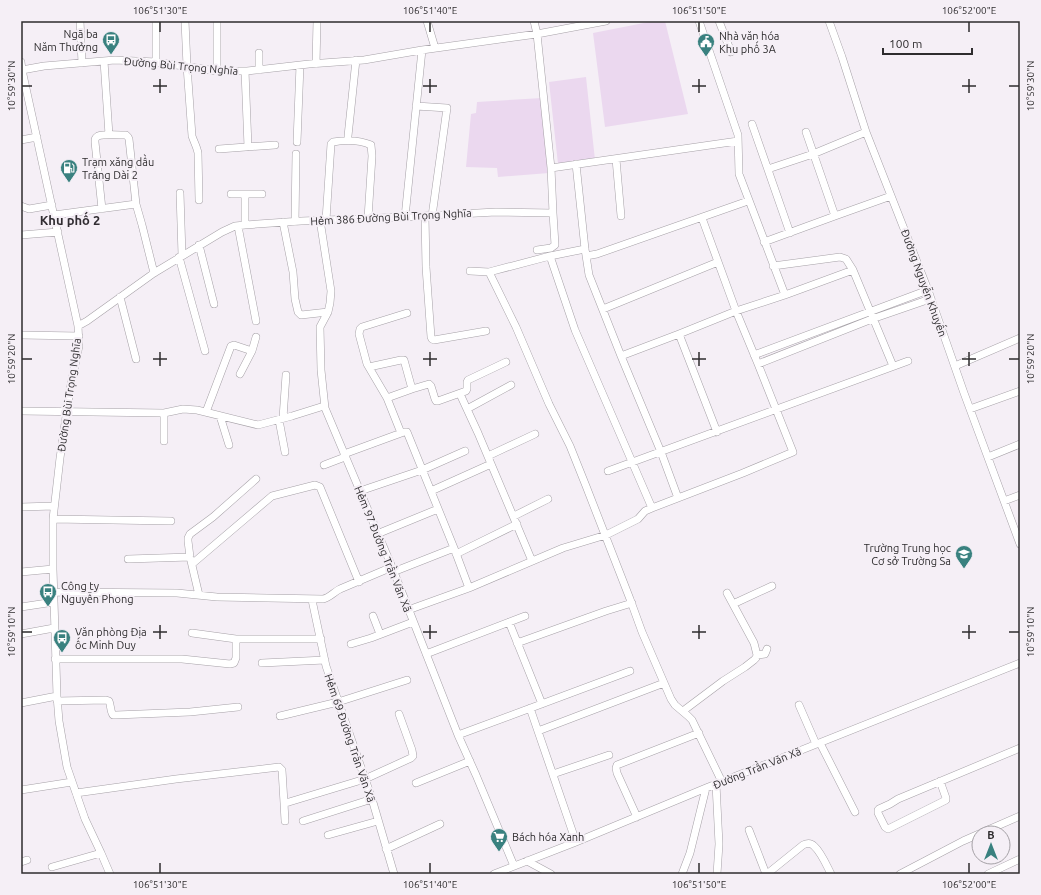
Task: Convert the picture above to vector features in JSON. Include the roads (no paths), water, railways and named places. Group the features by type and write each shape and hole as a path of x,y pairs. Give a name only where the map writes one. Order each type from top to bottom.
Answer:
{"street":[{"path":"80,21 82,63"},
{"path":"156,21 156,62"},
{"path":"186,21 186,66 192,136 198,153 199,200"},
{"path":"217,21 217,71"},
{"path":"316,64 318,21"},
{"path":"427,21 435,48"},
{"path":"534,21 537,34 551,168 555,245 551,248 537,250"},
{"name":"Đường Bùi Trọng Nghĩa","path":"110,874 86,818 67,767 59,721 54,628 53,519 60,458 70,389 79,346 79,336 58,232 21,70 44,66 115,60 156,62 217,71 259,70 356,60 537,34 606,21"},
{"path":"699,21 738,135 739,174 785,295"},
{"path":"719,21 731,52"},
{"name":"Đường Nguyễn Khuyến","path":"829,21 866,132 928,290 1020,544"},
{"path":"405,218 422,50"},
{"path":"259,53 259,70"},
{"path":"348,136 356,60"},
{"path":"104,61 109,135"},
{"path":"21,62 21,70"},
{"path":"297,142 300,65"},
{"path":"245,71 248,147"},
{"path":"416,106 447,108 429,216 426,267 431,337 432,340 434,340 486,331"},
{"path":"752,124 790,233"},
{"path":"806,132 835,216"},
{"path":"768,169 814,154 866,132"},
{"path":"102,209 95,142 96,138 98,136 126,135 128,137 136,204 154,273"},
{"path":"21,140 37,137"},
{"name":"Hẻm 97 Đường Trần Văn Xã","path":"368,218 372,156 371,145 346,140 333,142 331,144 323,220 331,291 328,312 320,327 324,406 360,491 458,735 470,761 511,870"},
{"path":"551,168 738,141"},
{"path":"219,150 275,145"},
{"path":"295,222 296,154"},
{"path":"616,158 621,216"},
{"path":"576,164 585,253 589,275 621,356 662,452 678,498"},
{"path":"180,193 181,256 205,351"},
{"path":"231,194 262,194"},
{"path":"245,194 242,225 256,321"},
{"path":"764,242 891,196"},
{"path":"470,270 489,272 550,256 585,253 597,254 748,201"},
{"path":"54,215 136,204"},
{"path":"21,206 29,209 52,205"},
{"name":"Hẻm 386 Đường Bùi Trọng Nghĩa","path":"78,326 181,256 222,232 242,225 368,218 405,218 496,212 554,213"},
{"path":"408,610 469,588 563,548 606,535 638,519 645,511 743,473 792,452 736,311 702,218"},
{"path":"283,222 293,272 298,312 301,315 328,312"},
{"path":"21,235 58,232"},
{"path":"199,245 214,304"},
{"path":"550,256 575,330 652,508"},
{"path":"773,266 843,257 846,258 893,366"},
{"path":"603,309 718,262"},
{"path":"621,356 736,311 785,295 852,270"},
{"path":"489,272 508,308 549,404 570,446 606,535 642,632 664,683 675,706 683,711 692,720 719,783 719,844 717,874"},
{"path":"754,355 928,290"},
{"path":"120,297 136,359"},
{"path":"758,364 872,319 930,299"},
{"path":"401,433 387,398 367,364 359,334 360,329 364,326 407,313"},
{"path":"21,334 79,336"},
{"path":"679,334 717,432"},
{"path":"240,374 252,351 256,337"},
{"path":"955,366 1020,338"},
{"path":"206,412 231,346 234,345 252,351"},
{"path":"369,367 404,360 412,389"},
{"path":"608,471 908,361"},
{"path":"387,398 426,384 431,386 436,401 460,394 467,390 468,380 506,362"},
{"path":"285,452 281,419 286,375"},
{"path":"467,409 511,385"},
{"path":"970,409 1020,392"},
{"path":"460,394 514,516 532,561"},
{"path":"21,411 164,413 183,409 197,410 258,425 324,406"},
{"path":"164,413 164,441"},
{"path":"220,416 229,445"},
{"path":"324,465 345,455 407,432 469,588"},
{"path":"488,456 535,434"},
{"path":"988,457 1020,444"},
{"path":"360,491 422,470 465,451"},
{"path":"431,491 491,464"},
{"path":"199,595 191,561 188,538 190,534 213,517 256,479"},
{"path":"128,559 191,561 272,496 315,485 320,487 359,582"},
{"path":"1004,501 1020,495"},
{"path":"514,516 548,499"},
{"path":"21,506 54,506"},
{"path":"377,534 438,509"},
{"path":"53,519 171,521"},
{"path":"54,592 177,593 323,600 336,591 392,570 455,551 517,524"},
{"path":"21,572 53,569"},
{"path":"733,604 772,586"},
{"path":"683,711 723,681 745,667 754,660 757,655 754,643 727,593"},
{"name":"Hẻm 69 Đường Trần Văn Xã","path":"312,600 325,660 372,800 394,874"},
{"path":"21,606 54,602"},
{"path":"518,643 632,603"},
{"path":"373,616 380,634"},
{"path":"426,654 525,616"},
{"path":"351,644 413,622"},
{"path":"509,622 542,704"},
{"path":"21,634 54,628"},
{"path":"192,633 236,640 320,639"},
{"path":"56,659 182,659 230,664 234,663 236,658 236,640"},
{"path":"757,655 767,654"},
{"path":"262,663 325,660"},
{"name":"Đường Trần Văn Xã","path":"494,874 511,870 527,861 706,788 1020,663"},
{"path":"458,735 630,671"},
{"path":"280,716 338,702 407,680"},
{"path":"538,731 664,683"},
{"path":"21,703 57,699 106,700 111,704 111,712 116,715 190,712 238,707"},
{"path":"799,706 855,812"},
{"path":"530,708 576,842"},
{"path":"284,803 312,796 364,779 411,758 413,756 412,750 399,714"},
{"path":"637,817 617,773 617,765 699,734"},
{"path":"940,781 946,800 888,829 885,827 878,810 898,799 940,781 1020,748"},
{"path":"553,774 609,755"},
{"path":"416,783 470,761"},
{"path":"76,793 279,767 282,770 285,821"},
{"path":"21,790 72,782"},
{"path":"682,874 690,853 706,788"},
{"path":"303,821 372,800"},
{"path":"999,825 1020,816"},
{"path":"328,835 378,821"},
{"path":"386,849 440,824"},
{"path":"749,830 767,874 807,843 814,845 831,874"},
{"path":"900,874 971,837"},
{"path":"52,867 102,853"},
{"path":"988,874 1020,859"},
{"path":"527,861 551,874"}],"place":[{"name":"Ngã ba Năm Thưởng","path":"111,55"},
{"name":"Nhà văn hóa Khu phố 3A","path":"706,57"},
{"name":"Trạm xăng dầu Trảng Dài 2","path":"69,183"},
{"name":"Trường Trung học Cơ sở Trường Sa","path":"964,569"},
{"name":"Công ty Nguyễn Phong","path":"48,607"},
{"name":"Văn phòng Địa ốc Minh Duy","path":"62,653"},
{"name":"Bách hóa Xanh","path":"499,852"}],"district":[{"name":"Khu phố 2","path":"70,220"}]}
